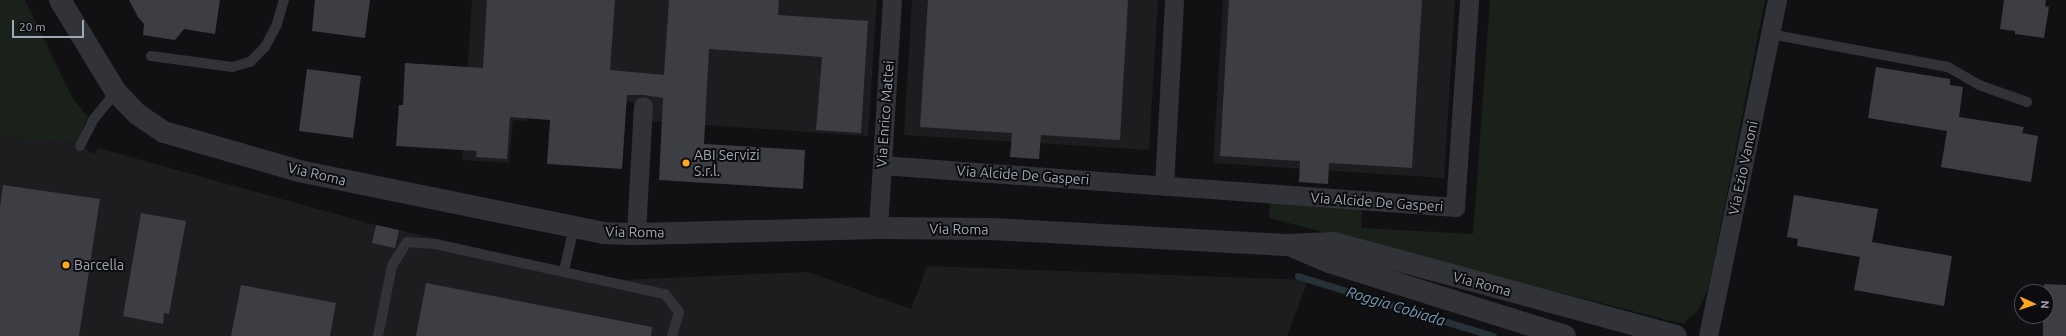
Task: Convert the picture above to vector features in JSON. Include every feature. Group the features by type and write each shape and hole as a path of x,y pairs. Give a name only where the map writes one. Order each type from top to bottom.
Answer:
{"street":[{"name":"Via Roma","path":"60,0 116,92 137,114 164,132 299,171 603,233 636,234 878,228 991,229 1287,245 1334,243 1676,336"},
{"name":"Via Enrico Mattei","path":"878,228 892,0"},
{"path":"1164,186 1174,0"},
{"name":"Via Alcide De Gasperi","path":"882,165 1455,207 1469,0"},
{"name":"Via Ezio Vanoni","path":"1708,336 1777,0"},
{"path":"636,234 643,106"},
{"name":"Via Roma","path":"1287,245 1329,262 1565,336"}],"lane":[{"path":"151,56 232,68 250,62 265,46 277,24 284,0"},
{"path":"1770,34 1948,67 1979,85 2027,102"},
{"path":"80,146 93,120 116,92"},
{"path":"564,271 574,227"},
{"path":"378,336 392,266 407,242 435,244 665,294 679,312 672,336"}],"shaded area":[{"path":"0,0 25,0 72,97 88,117 76,143 0,138"},
{"path":"472,0 877,0 868,136 646,121 647,103 528,94 526,121 513,120 509,163 462,160"},
{"path":"912,0 1158,0 1149,150 904,135"},
{"path":"1223,0 1455,0 1444,178 1213,163"},
{"path":"1490,0 1765,0 1708,290 1698,310 1683,324 1269,218 1270,203 1362,209 1361,228 1473,234"},
{"path":"0,138 76,143 94,154 98,148 368,223 618,280 808,272 911,309 927,266 1308,280 1287,336 0,336"}],"building":[{"path":"129,0 220,0 215,34 184,29 175,40 143,35 144,24 138,17"},
{"path":"315,0 370,0 365,38 312,31"},
{"path":"487,0 615,0 610,70 664,75 669,0 779,0 778,15 868,21 861,133 816,130 822,57 709,49 704,144 805,150 803,189 659,180 663,98 644,95 627,95 622,169 547,164 550,120 510,117 507,159 476,157 477,151 396,146 399,105 403,105 405,63 483,68"},
{"path":"928,0 1128,0 1120,140 1041,135 1039,159 1010,157 1012,133 920,127"},
{"path":"1229,0 1422,0 1412,168 1329,163 1328,184 1299,182 1300,161 1220,156"},
{"path":"2004,0 2046,0 2045,6 2049,7 2044,38 2015,34 2015,31 2000,29"},
{"path":"1876,67 1950,79 1950,85 1963,87 1959,117 2024,127 2022,133 2038,136 2031,182 1941,167 1947,131 1868,118"},
{"path":"307,69 361,76 353,138 299,131"},
{"name":"Barcella","path":"3,185 100,199 79,336 0,336 0,207"},
{"path":"1794,195 1878,209 1872,242 1952,256 1944,306 1854,290 1860,257 1797,246 1798,239 1787,237"},
{"path":"141,213 186,221 169,314 164,313 163,324 123,316"},
{"path":"376,225 399,230 395,248 372,243"},
{"path":"426,283 652,327 651,336 416,336"},
{"path":"2054,284 2066,285 2066,336 2043,336 2043,324 2054,324"},
{"path":"241,285 336,303 330,336 231,336"}],"waterway":[{"name":"Roggia Cobiada","path":"1298,276 1493,336"}],"place":[{"name":"ABI Servizi S.r.l.","path":"686,163"},
{"name":"Barcella","path":"66,265"}]}
